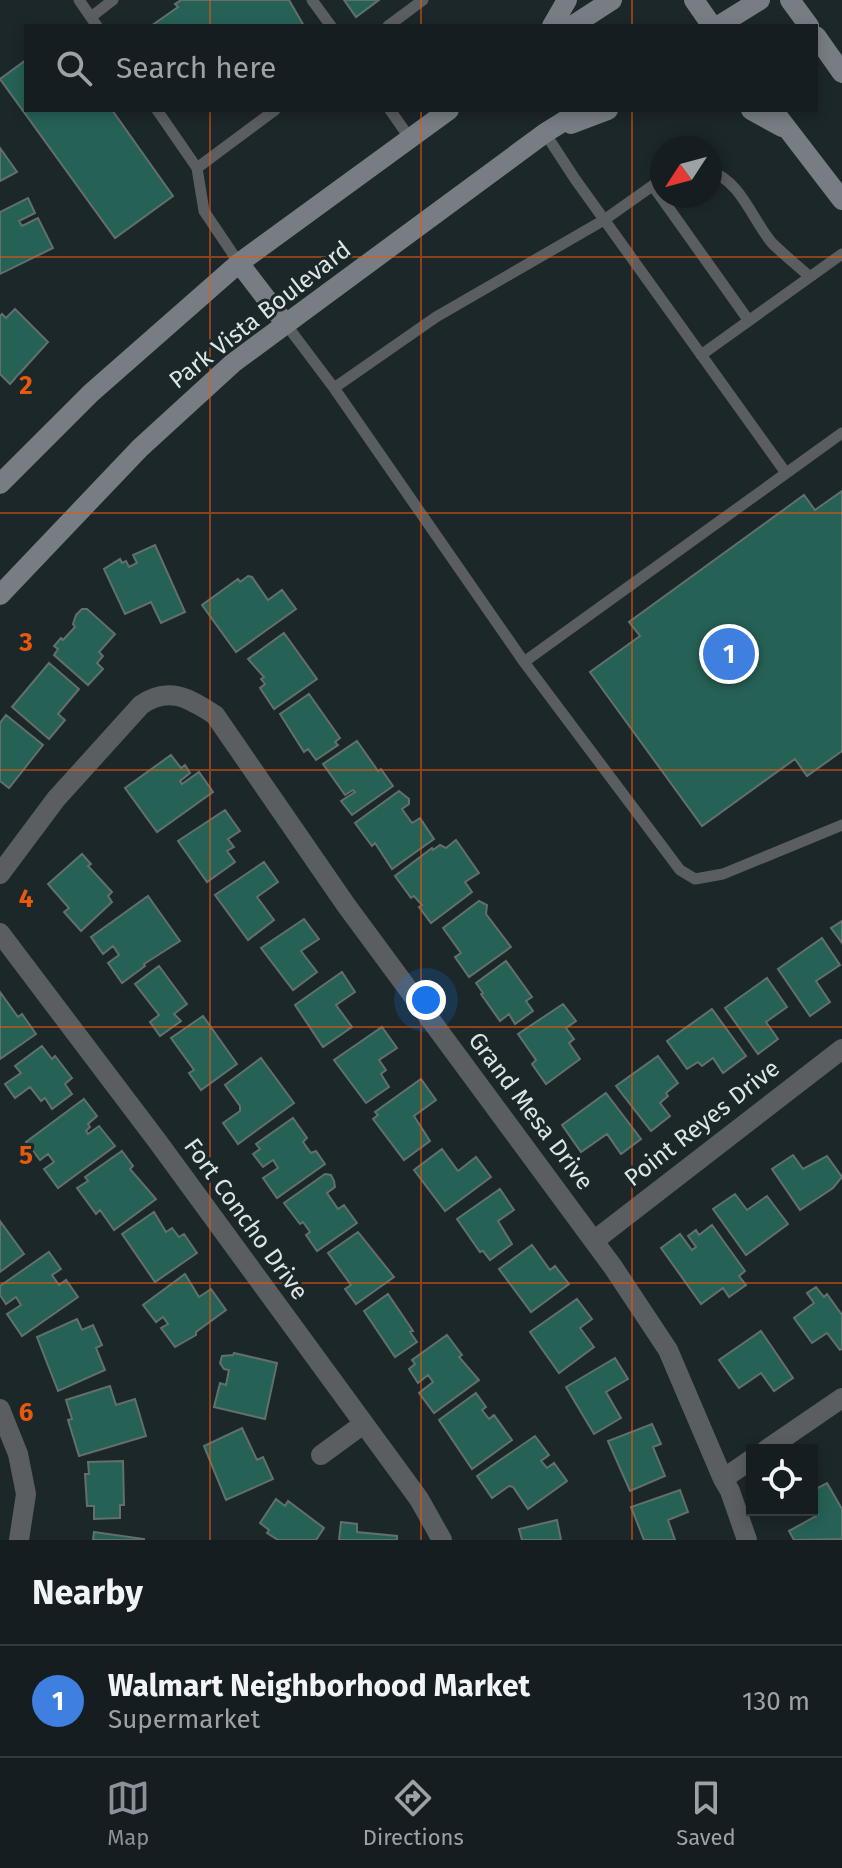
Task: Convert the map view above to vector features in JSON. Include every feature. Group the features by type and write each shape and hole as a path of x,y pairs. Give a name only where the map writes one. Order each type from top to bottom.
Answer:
{"main road":[{"path":"553,24 567,0"},
{"path":"575,24 612,0"},
{"path":"694,0 713,24"},
{"path":"718,24 760,0"},
{"path":"790,0 808,24"},
{"path":"818,39 842,73"},
{"name":"Park Vista Boulevard","path":"0,484 91,393 239,263 446,112"},
{"name":"Park Vista Boulevard","path":"0,595 140,448 233,363 545,133 579,112"},
{"path":"545,133 603,112"},
{"path":"755,112 788,131"},
{"path":"774,112 842,200"},
{"path":"239,263 285,323"}],"street":[{"name":"Grand Mesa Drive","path":"0,874 56,799 141,705 153,697 169,693 197,703 215,715 346,905 595,1240 668,1350 730,1491 747,1540"},
{"name":"Fort Concho Drive","path":"0,933 158,1142 419,1499 442,1540"},
{"name":"Point Reyes Drive","path":"595,1240 842,1049"},
{"path":"775,1444 842,1398"},
{"path":"0,1409 18,1454 26,1494 19,1540"},
{"path":"321,1455 362,1425"},
{"path":"723,1479 746,1463"}],"lane":[{"path":"79,0 94,21 113,0"},
{"path":"312,0 330,24"},
{"path":"391,24 423,0"},
{"path":"158,112 197,168 204,211 239,263"},
{"path":"197,168 272,112"},
{"path":"391,112 409,137"},
{"path":"545,133 786,473"},
{"path":"722,179 741,197 771,242 810,277"},
{"path":"334,388 436,317 604,220 650,187"},
{"path":"674,208 749,321"},
{"path":"701,355 842,254"},
{"path":"285,323 334,388 524,662 680,870 695,879 723,874 842,825"},
{"path":"524,662 842,433"}],"building":[{"path":"181,0 289,0 303,24 154,24 178,7 175,4"},
{"path":"344,0 379,0 356,17"},
{"path":"24,61 24,112 113,112 173,196 115,238 0,79"},
{"path":"0,148 17,172 0,181"},
{"path":"28,198 35,213 19,221 22,226 38,218 53,248 0,274 0,212"},
{"path":"15,309 48,342 10,384 0,374 0,316 2,314 6,318"},
{"path":"842,491 842,751 807,776 795,759 702,826 590,672 640,636 629,622 804,495 815,510"},
{"path":"155,545 185,612 161,623 151,602 125,614 104,569 120,559 122,563 126,561 129,567 137,563 133,555"},
{"path":"248,576 252,577 268,600 282,590 296,609 236,652 202,605 238,579 240,582"},
{"path":"87,609 115,634 99,652 103,656 97,663 103,669 88,685 54,655 58,649 54,646 75,627 76,615"},
{"path":"284,633 317,679 274,709 260,688 265,684 261,679 264,677 248,659"},
{"path":"49,663 79,689 58,714 65,720 49,739 12,707"},
{"path":"309,694 340,738 335,742 338,745 316,760 308,749 304,752 280,714"},
{"path":"6,715 43,745 9,788 0,781 0,723"},
{"path":"357,741 393,786 352,815 341,801 355,792 353,790 345,795 323,764"},
{"path":"171,755 181,768 185,765 190,773 180,781 182,784 199,772 213,792 157,832 125,788"},
{"path":"399,791 409,799 409,804 402,809 412,823 420,818 434,839 392,869 375,843 372,846 355,823"},
{"path":"225,810 240,831 228,839 234,847 227,851 235,862 207,882 178,841"},
{"path":"456,840 479,873 465,882 472,892 431,923 419,907 422,905 414,896 411,898 395,876 432,848 440,845 446,848"},
{"path":"82,854 91,864 88,866 112,892 108,896 112,902 81,931 64,912 69,908 48,884"},
{"path":"264,862 278,882 257,897 274,920 248,940 215,895"},
{"path":"148,896 180,941 144,964 122,983 108,963 119,955 113,946 103,954 91,937"},
{"path":"479,901 487,905 486,914 511,947 469,977 455,957 461,953 443,928"},
{"path":"304,919 319,939 301,951 317,972 293,990 261,948"},
{"path":"842,921 842,943 831,928"},
{"path":"822,938 840,965 816,981 830,1002 810,1016 778,969"},
{"path":"506,961 532,997 526,1001 533,1011 515,1024 509,1014 500,1021 476,983"},
{"path":"159,966 187,1004 174,1014 181,1021 160,1036 150,1022 159,1015 135,984"},
{"path":"342,972 355,992 336,1005 352,1027 323,1047 295,1005"},
{"path":"767,978 787,1007 766,1022 778,1039 758,1054 725,1008"},
{"path":"0,992 18,1017 22,1014 36,1034 0,1059"},
{"path":"563,1004 576,1021 566,1028 574,1039 569,1043 580,1059 546,1084 532,1064 536,1060 518,1034"},
{"path":"712,1009 746,1056 723,1073 713,1058 702,1066 698,1062 687,1069 667,1041"},
{"path":"203,1016 237,1064 201,1090 189,1073 194,1070 171,1038"},
{"path":"382,1027 397,1048 379,1060 386,1070 381,1074 389,1087 366,1103 334,1060"},
{"path":"42,1046 52,1059 55,1056 72,1078 65,1084 72,1094 52,1109 45,1098 41,1101 30,1087 15,1098 5,1084 21,1073 15,1066"},
{"path":"658,1056 678,1083 660,1103 670,1116 651,1131 616,1086"},
{"path":"261,1058 294,1103 238,1144 223,1123 240,1111 240,1106 225,1085"},
{"path":"421,1079 436,1100 414,1116 430,1141 404,1160 373,1119 378,1115 375,1112"},
{"path":"606,1093 641,1139 621,1154 607,1134 581,1152 562,1125"},
{"path":"84,1099 97,1116 88,1124 90,1127 86,1131 88,1134 99,1126 115,1146 58,1188 44,1169 54,1162 48,1154 40,1160 26,1142"},
{"path":"293,1118 307,1138 303,1142 311,1153 316,1151 325,1164 277,1198 263,1178 278,1168 273,1160 263,1167 253,1154 260,1149 256,1144"},
{"path":"442,1149 458,1171 476,1157 491,1177 445,1211 414,1170"},
{"path":"122,1151 133,1166 130,1169 156,1199 114,1230 100,1210 96,1214 77,1188 88,1181 85,1177"},
{"path":"793,1155 803,1169 827,1156 842,1177 833,1188 800,1210 772,1169"},
{"path":"325,1174 331,1175 335,1187 327,1193 338,1209 344,1205 357,1223 317,1251 306,1235 310,1232 284,1203"},
{"path":"500,1189 514,1210 498,1221 512,1244 490,1260 483,1251 480,1252 457,1219"},
{"path":"735,1194 747,1210 767,1196 788,1224 746,1255 713,1209"},
{"path":"154,1212 166,1232 172,1228 179,1237 184,1234 197,1253 155,1282 122,1234"},
{"path":"0,1221 24,1254 0,1272"},
{"path":"712,1225 745,1271 739,1276 746,1285 729,1297 723,1288 701,1304 661,1248 680,1234 692,1250 696,1247 688,1236 696,1230 699,1235"},
{"path":"358,1232 394,1277 356,1304 345,1289 351,1285 328,1253"},
{"path":"532,1245 550,1270 555,1266 569,1284 531,1312 499,1269"},
{"path":"49,1252 61,1269 52,1275 59,1285 66,1280 78,1297 22,1336 7,1314 21,1305 16,1297 6,1304 0,1295 0,1286"},
{"path":"185,1274 199,1297 211,1289 226,1310 196,1335 175,1347 161,1328 168,1324 163,1317 156,1322 143,1305"},
{"path":"816,1287 824,1297 827,1294 842,1315 840,1350 827,1333 812,1343 794,1318 814,1303 807,1293"},
{"path":"388,1294 417,1342 395,1357 364,1311"},
{"path":"577,1299 592,1319 580,1328 594,1347 559,1373 530,1332"},
{"path":"77,1319 82,1330 93,1325 102,1345 96,1348 105,1370 58,1391 37,1337"},
{"path":"761,1331 793,1378 774,1391 761,1373 739,1388 719,1360"},
{"path":"447,1335 462,1355 459,1357 479,1380 434,1413 419,1393 433,1382 428,1375 418,1383 409,1369 415,1364 412,1360"},
{"path":"234,1353 277,1363 265,1419 214,1407 220,1383 226,1385 229,1370 220,1363 222,1356"},
{"path":"615,1358 628,1379 606,1392 621,1418 594,1434 566,1387"},
{"path":"110,1386 116,1405 135,1399 146,1436 79,1456 68,1420 72,1419 66,1400"},
{"path":"476,1393 486,1407 482,1410 489,1419 494,1415 512,1440 472,1469 439,1420"},
{"path":"652,1424 661,1444 653,1447 665,1476 630,1491 608,1441"},
{"path":"242,1428 257,1460 263,1457 273,1479 226,1500 204,1446"},
{"path":"535,1436 549,1455 541,1461 547,1468 554,1463 567,1481 528,1509 513,1487 509,1486 492,1498 477,1476"},
{"path":"123,1461 124,1505 120,1505 120,1518 94,1519 94,1506 87,1506 85,1474 89,1474 88,1462"},
{"path":"827,1483 842,1509 842,1539 794,1540 789,1531 818,1516 818,1488"},
{"path":"680,1490 688,1512 668,1520 675,1540 644,1540 631,1507"},
{"path":"276,1499 285,1506 288,1501 324,1528 316,1540 278,1540 267,1533 269,1530 260,1523"},
{"path":"557,1520 561,1540 522,1540 519,1529"},
{"path":"341,1522 357,1524 357,1532 397,1536 397,1540 339,1540"},
{"path":"94,1532 144,1539 144,1540 93,1540"}],"place":[{"name":"Walmart Neighborhood Market","path":"729,654"}]}
